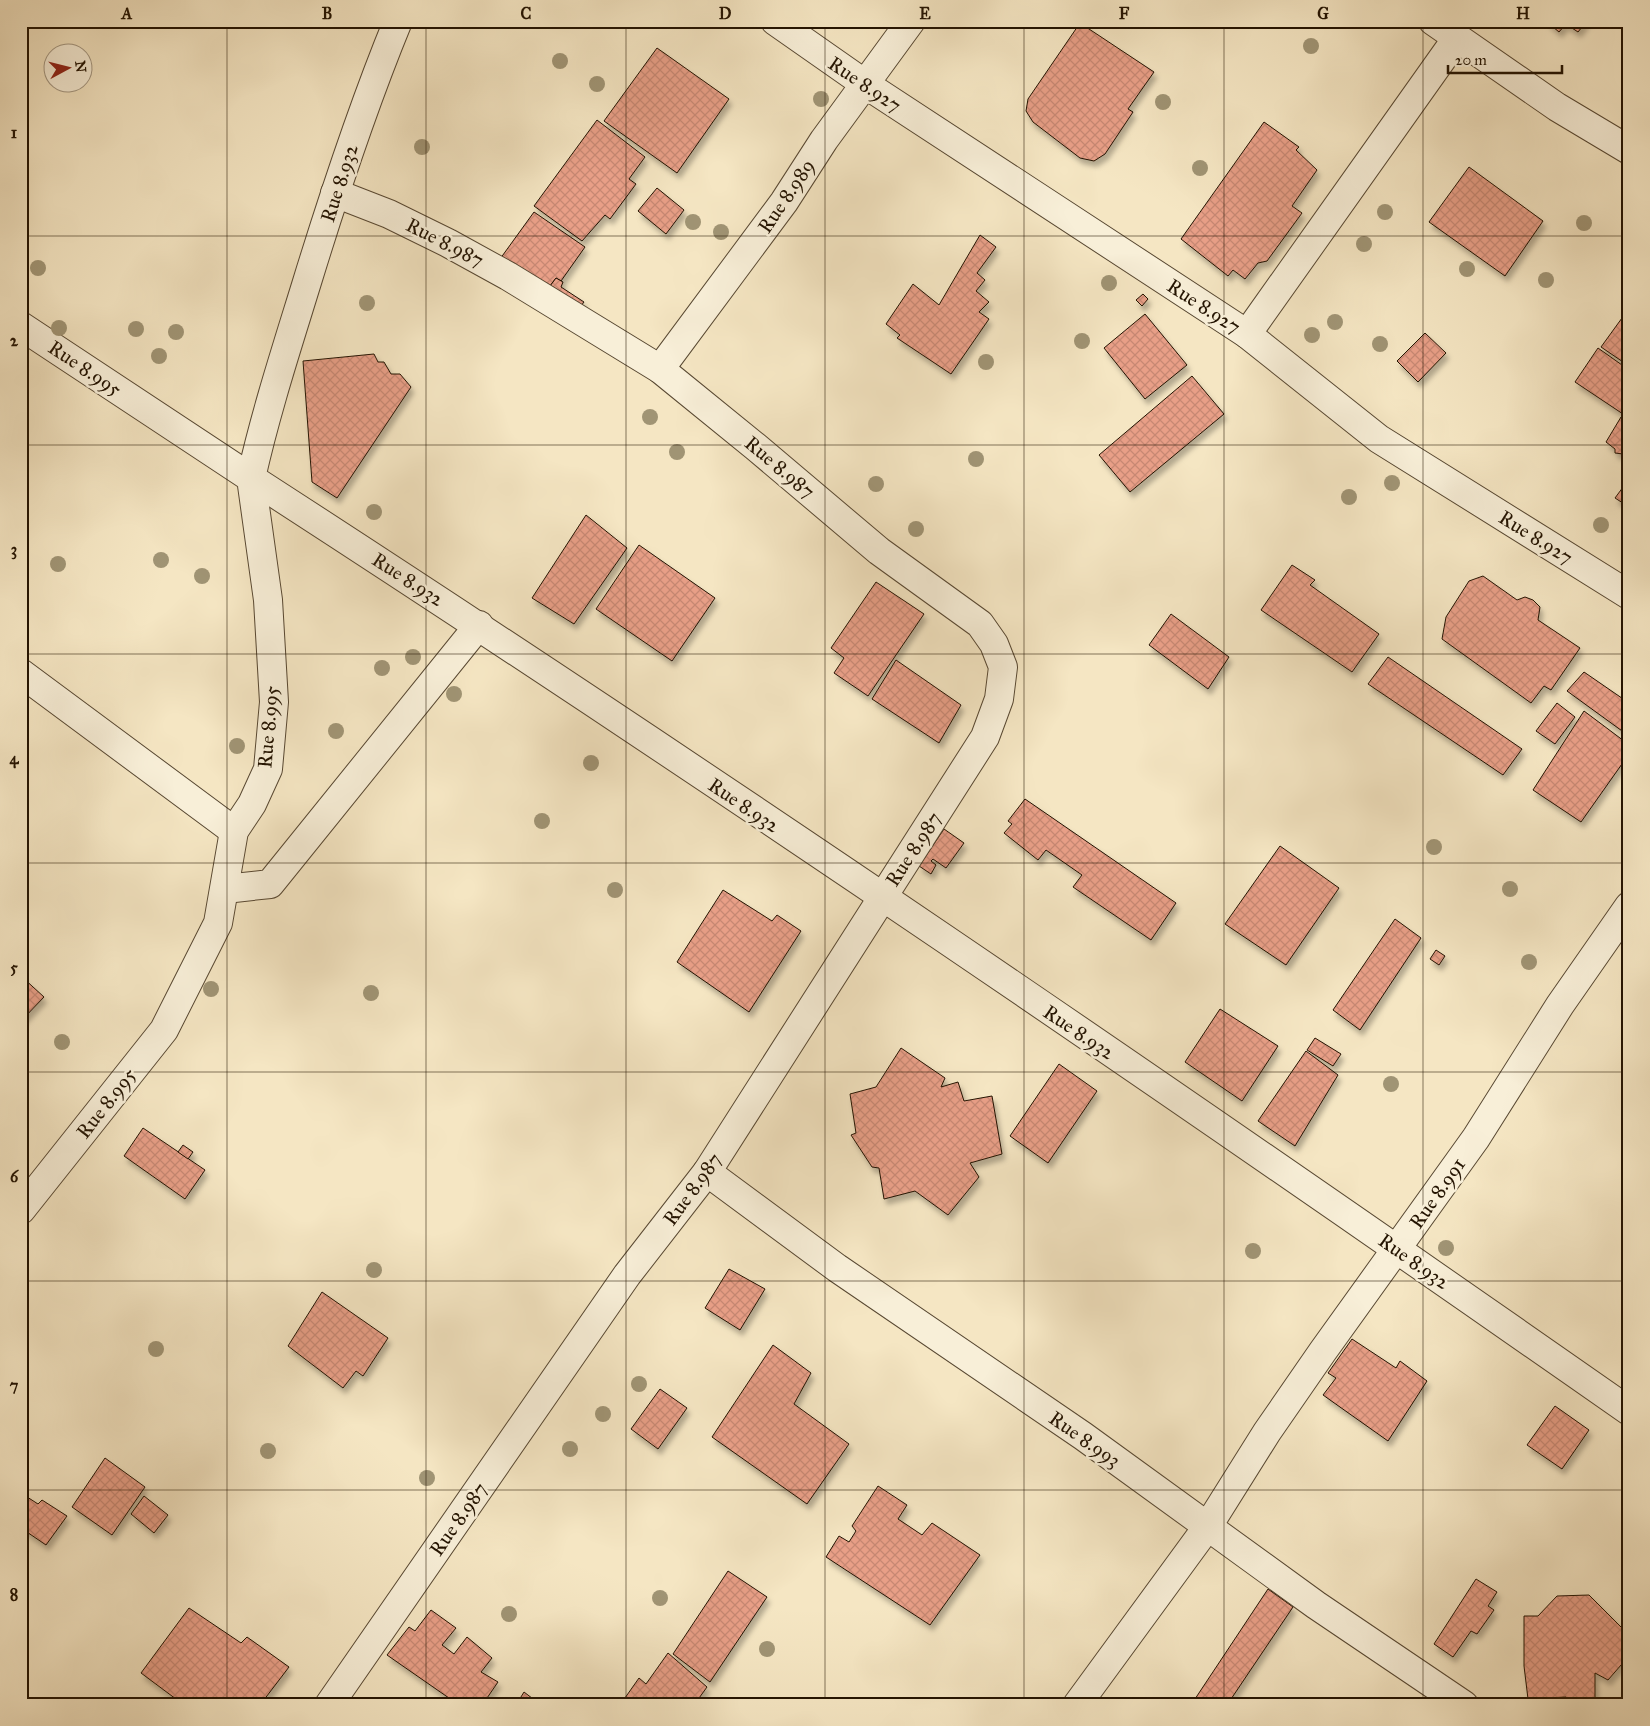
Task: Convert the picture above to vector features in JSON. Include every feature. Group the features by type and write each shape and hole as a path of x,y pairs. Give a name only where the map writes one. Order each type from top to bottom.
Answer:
{"street":[{"name":"Rue 8.932","path":"398,21 372,84 335,193 265,416 250,478 478,625 882,898 1397,1249 1629,1412"},
{"name":"Rue 8.927","path":"775,21 865,84 1246,334 1379,439 1629,595"},
{"name":"Rue 8.989","path":"660,369 784,202 824,140 911,21"},
{"path":"1433,21 1557,107 1629,150"},
{"path":"1246,334 1457,38"},
{"name":"Rue 8.987","path":"329,1705 627,1275 707,1172 985,736 1000,699 1003,667 994,644 980,624 879,552 756,447 660,369 508,276 448,243 389,214 335,193"},
{"name":"Rue 8.995","path":"21,326 250,478 268,600 274,702 268,769 252,804 234,831 218,923 164,1030 21,1210"},
{"path":"225,889 270,884 478,625"},
{"path":"21,673 234,831"},
{"name":"Rue 8.991","path":"1077,1705 1208,1526 1267,1432 1378,1273 1476,1138 1560,1005 1629,906"},
{"name":"Rue 8.993","path":"707,1172 837,1268 1083,1436 1316,1605 1464,1705"}],"building":[{"path":"1546,21 1587,21 1578,32 1566,24 1559,32"},
{"path":"1080,23 1154,72 1128,109 1133,112 1105,154 1094,161 1080,158 1033,122 1026,111 1028,99"},
{"path":"657,48 729,99 677,173 604,121"},
{"path":"597,120 645,157 629,179 636,184 610,219 605,215 582,241 534,206"},
{"path":"1264,122 1299,147 1296,150 1317,170 1292,206 1302,213 1267,261 1258,263 1245,279 1233,270 1228,276 1181,239"},
{"path":"1469,167 1543,221 1505,276 1429,222"},
{"path":"657,188 684,210 666,234 638,211"},
{"path":"534,212 585,247 561,281 556,278 547,290 500,259"},
{"path":"980,235 996,247 977,273 985,280 976,291 989,302 979,312 989,319 951,374 897,338 900,335 886,324 913,284 939,305"},
{"path":"556,278 563,282 561,287 584,302 577,311 547,290"},
{"path":"1143,294 1148,299 1142,306 1136,300"},
{"path":"1145,314 1187,365 1145,399 1104,348"},
{"path":"1622,318 1629,323 1629,366 1601,347"},
{"path":"1425,333 1446,353 1418,382 1397,361"},
{"path":"1598,348 1629,370 1629,418 1575,382"},
{"path":"374,354 378,362 384,362 391,374 400,374 411,387 337,498 312,482 303,361"},
{"path":"1192,376 1224,414 1130,492 1099,455"},
{"path":"1621,417 1629,423 1629,456 1623,452 1623,454 1615,453 1615,449 1606,442"},
{"path":"1629,479 1629,507 1615,498"},
{"path":"586,515 627,548 574,624 532,598"},
{"path":"639,545 715,598 672,661 596,609"},
{"path":"1292,565 1315,580 1310,585 1379,634 1352,672 1261,610"},
{"path":"1483,576 1517,600 1525,597 1533,600 1540,607 1538,620 1580,648 1551,690 1544,686 1531,703 1442,639 1446,617 1469,581"},
{"path":"876,582 924,614 868,696 834,673 844,658 831,648"},
{"path":"1171,614 1229,657 1208,689 1149,645"},
{"path":"1388,657 1522,749 1503,775 1368,684"},
{"path":"896,660 961,705 939,743 872,699"},
{"path":"1584,672 1629,703 1629,736 1567,691"},
{"path":"1557,703 1575,717 1555,744 1536,731"},
{"path":"1584,711 1628,744 1623,748 1629,754 1581,822 1533,790"},
{"path":"1025,799 1176,903 1151,940 1073,887 1082,875 1046,850 1038,860 1004,833 1012,824 1008,821"},
{"path":"944,829 964,843 946,868 933,859 931,861 936,865 931,874 919,866"},
{"path":"1280,846 1339,888 1286,965 1225,924"},
{"path":"723,890 772,921 777,915 801,931 749,1012 677,962"},
{"path":"1395,919 1421,938 1360,1030 1333,1010"},
{"path":"1629,928 1629,945 1621,940"},
{"path":"1436,950 1445,956 1439,965 1430,959"},
{"path":"21,976 44,997 21,1021"},
{"path":"1220,1009 1278,1046 1242,1101 1185,1062"},
{"path":"1315,1038 1341,1054 1333,1066 1307,1050"},
{"path":"901,1048 945,1078 941,1087 958,1082 964,1101 992,1096 1002,1154 970,1163 979,1177 948,1215 915,1191 884,1199 879,1168 872,1167 851,1135 856,1133 850,1094 876,1087"},
{"path":"1306,1051 1338,1075 1295,1146 1258,1121"},
{"path":"1059,1064 1097,1091 1048,1163 1010,1136"},
{"path":"143,1128 205,1170 185,1199 124,1156"},
{"path":"183,1145 193,1152 188,1159 178,1152"},
{"path":"729,1269 765,1289 740,1330 705,1308"},
{"path":"322,1292 388,1338 363,1376 356,1371 343,1388 288,1346"},
{"path":"1352,1339 1396,1368 1400,1361 1427,1381 1388,1441 1323,1395 1336,1378 1328,1373"},
{"path":"773,1345 811,1373 794,1404 849,1444 807,1504 712,1437"},
{"path":"660,1389 687,1408 658,1449 631,1429"},
{"path":"1555,1406 1589,1430 1562,1469 1527,1445"},
{"path":"105,1458 145,1487 112,1535 72,1507"},
{"path":"878,1486 907,1505 898,1519 922,1535 932,1523 980,1555 930,1625 826,1557 839,1536 849,1542 856,1531 852,1526"},
{"path":"21,1493 38,1504 42,1500 67,1516 46,1545 21,1528"},
{"path":"144,1496 168,1515 154,1533 131,1514"},
{"path":"728,1571 767,1597 710,1682 673,1654"},
{"path":"1476,1579 1497,1592 1488,1606 1494,1610 1477,1634 1471,1631 1453,1657 1434,1644"},
{"path":"1268,1589 1293,1607 1227,1705 1191,1705"},
{"path":"1589,1595 1628,1634 1628,1657 1608,1680 1595,1673 1595,1703 1567,1704 1566,1697 1528,1699 1524,1666 1524,1616 1538,1616 1557,1596"},
{"path":"189,1608 241,1643 247,1637 289,1667 260,1705 184,1705 141,1673"},
{"path":"431,1610 456,1628 442,1645 454,1654 467,1637 492,1658 481,1672 498,1682 487,1698 497,1705 459,1705 387,1655 409,1627 415,1631"},
{"path":"668,1653 707,1687 694,1705 620,1705 639,1678 646,1684"},
{"path":"524,1692 541,1705 516,1705"}]}
